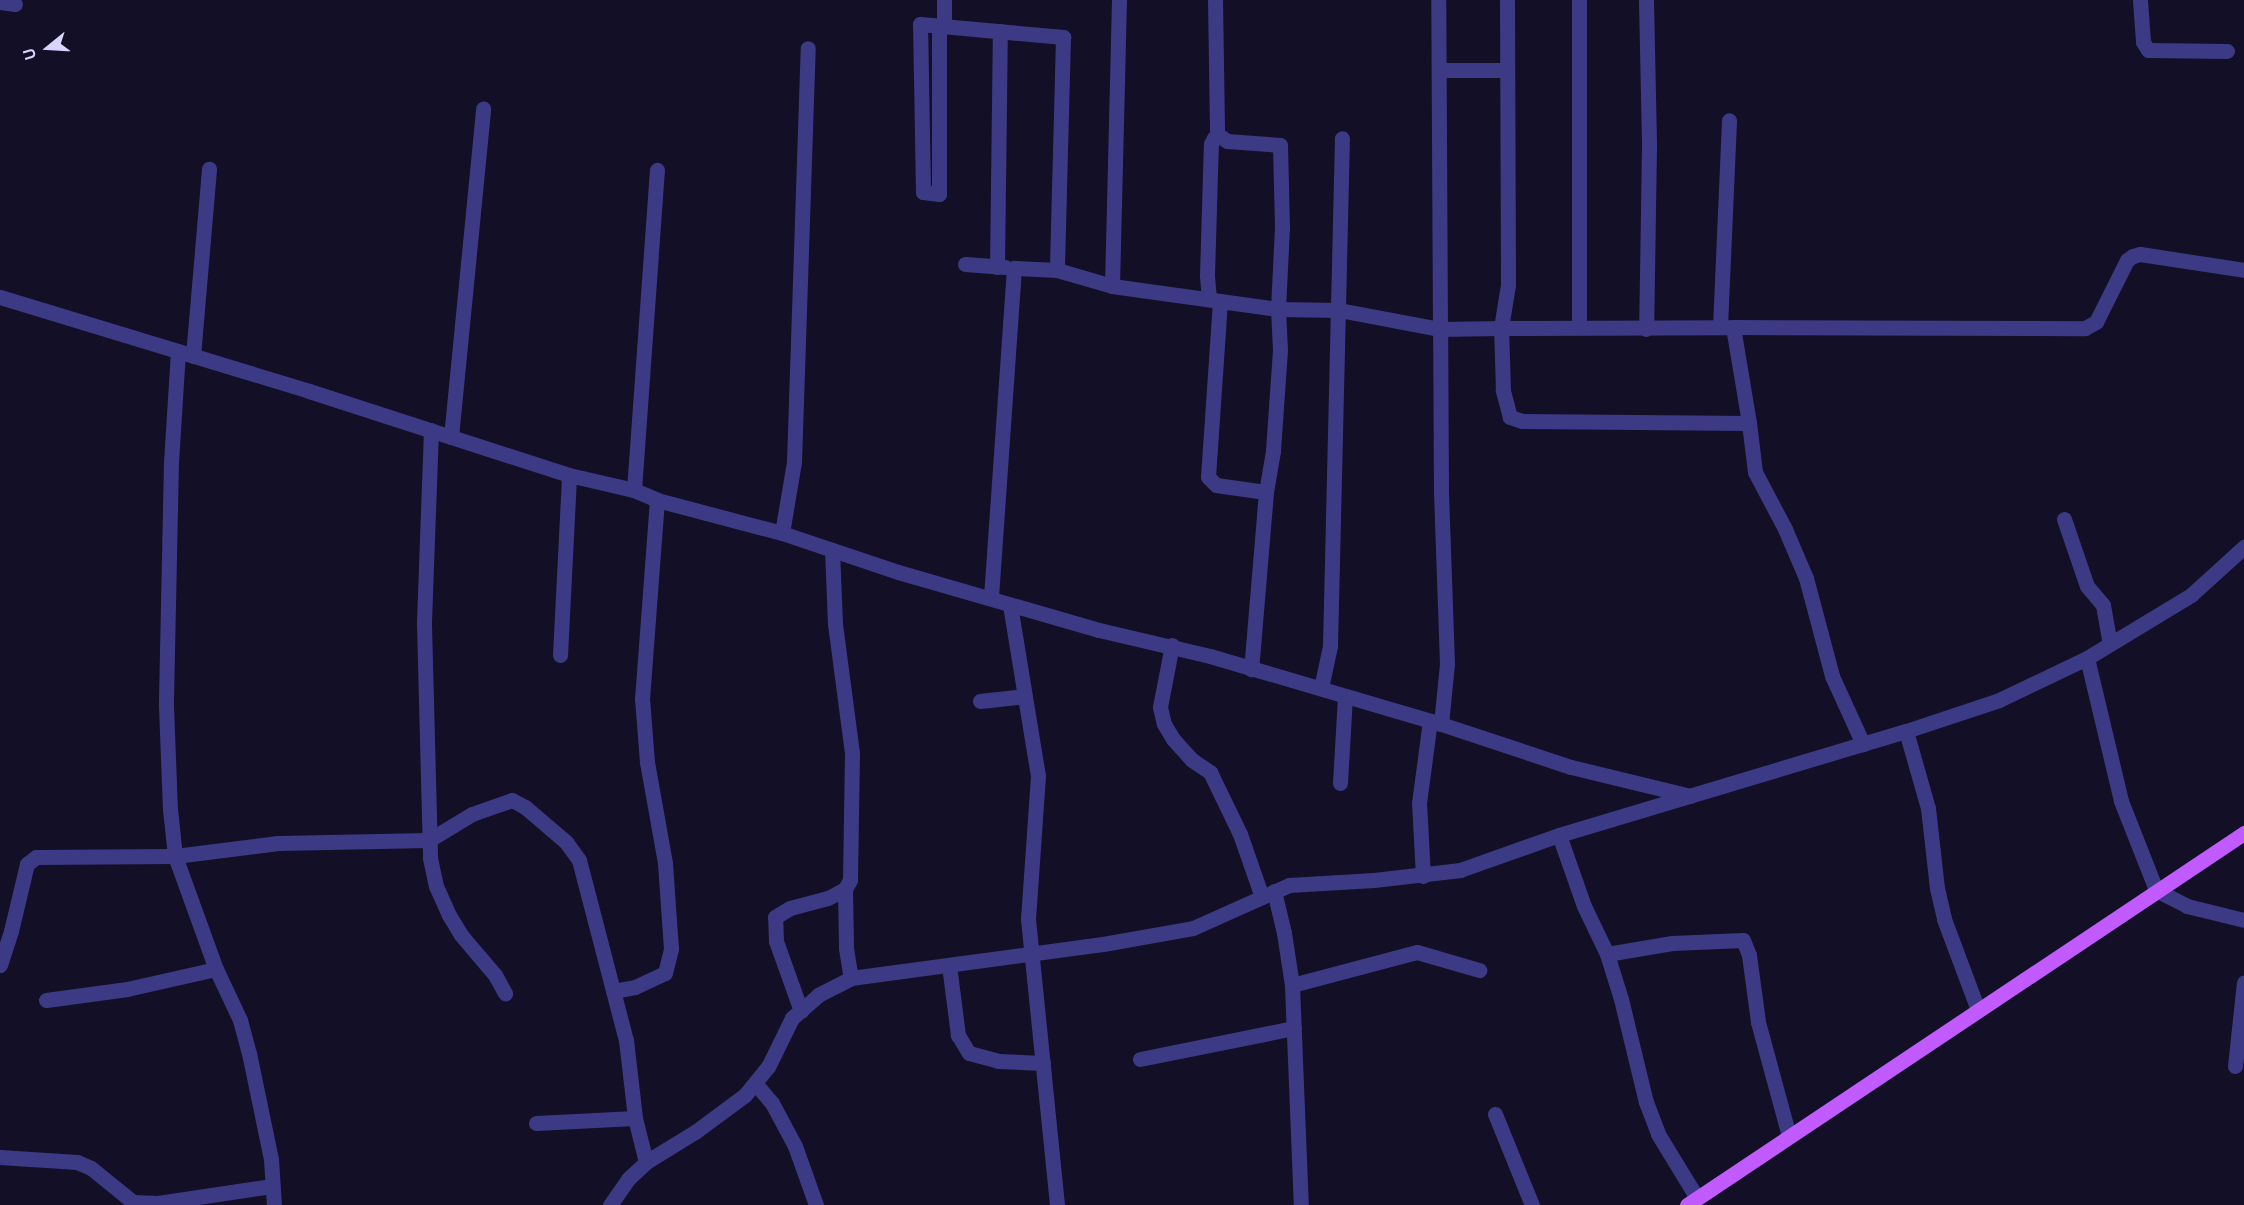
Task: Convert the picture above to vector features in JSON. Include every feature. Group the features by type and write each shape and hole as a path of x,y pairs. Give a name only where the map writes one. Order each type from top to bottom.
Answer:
{"main road":[{"path":"1692,1202 2244,833"}],"street":[{"path":"944,0 941,26 939,194 923,192 920,24 941,26 1000,31 1063,37 1057,270"},
{"path":"1112,286 1119,0"},
{"path":"1215,0 1217,134 1211,144 1207,275 1214,300 1208,477 1216,485 1266,492"},
{"path":"1423,876 1419,803 1447,664 1441,494 1438,0"},
{"path":"1507,0 1508,285 1501,328 1503,390 1510,417 1522,421 1543,422 1749,423"},
{"path":"1579,0 1579,327"},
{"path":"1646,0 1649,147 1646,329"},
{"path":"2140,0 2143,42 2148,50 2227,51"},
{"path":"997,267 1000,31"},
{"path":"782,532 794,462 808,48"},
{"path":"1439,70 1507,70"},
{"path":"451,437 483,109"},
{"path":"1729,120 1727,327 1749,423 1755,472 1785,529 1806,578 1832,676 1863,744"},
{"path":"1217,134 1227,141 1280,145 1282,227 1278,309 1280,350 1273,451 1266,492 1251,669"},
{"path":"1321,688 1330,646 1340,310 1342,138"},
{"path":"193,356 209,169"},
{"path":"634,490 657,170"},
{"path":"965,264 1057,270 1112,286 1278,309 1340,310 1440,329 2085,328 2096,322 2127,260 2133,256 2140,254 2244,270"},
{"path":"991,597 1014,268"},
{"path":"0,297 569,475 634,490 657,500 782,532 898,572 991,597 1010,605 1099,630 1172,645 1321,688 1571,766 1691,796"},
{"path":"178,351 171,461 166,706 170,809 176,856 216,969 240,1020 249,1053 272,1159 274,1205"},
{"path":"431,430 424,624 429,840 432,872 442,903 461,935 495,975 505,993"},
{"path":"560,655 569,475"},
{"path":"613,992 635,987 665,973 671,949 665,863 647,762 642,699 657,500"},
{"path":"2064,519 2087,586 2103,605 2109,643"},
{"path":"610,1205 628,1179 646,1162 695,1132 745,1095 768,1067 792,1018 818,995 851,978 1103,944 1193,928 1289,885 1423,876 1460,870 1559,835 1906,731 1999,700 2087,658 2192,595 2244,547"},
{"path":"831,550 835,624 852,753 850,880 845,889 846,948 851,978"},
{"path":"1010,605 1038,776 1028,919 1057,1205"},
{"path":"1172,645 1160,707 1164,724 1173,739 1192,760 1210,772 1284,933 1292,985 1301,1205"},
{"path":"2087,658 2121,801 2157,890 2187,906 2244,920"},
{"path":"980,701 1025,696"},
{"path":"1340,783 1346,697"},
{"path":"1906,731 1929,808 1937,888 1944,920 1978,1010"},
{"path":"0,965 11,931 27,864 33,858 65,855 176,856 278,843 429,840 472,813 512,800 525,807 566,842 579,860 626,1040 634,1118 646,1162"},
{"path":"1559,835 1584,906 1608,954 1622,999 1646,1102 1658,1134 1692,1202"},
{"path":"801,1011 776,941 776,917 790,908 828,898 845,889"},
{"path":"1608,954 1672,943 1743,940 1749,955 1758,1022 1789,1136"},
{"path":"1292,985 1417,952 1479,970"},
{"path":"949,965 958,1035 969,1053 998,1060 1043,1063"},
{"path":"46,1000 127,989 216,969"},
{"path":"2235,1066 2244,982"},
{"path":"1140,1059 1294,1028"},
{"path":"755,1083 772,1102 795,1146 816,1205"},
{"path":"1495,1114 1532,1205"},
{"path":"536,1123 634,1118"},
{"path":"0,1157 77,1162 91,1168 133,1202 170,1202 272,1186"}]}
